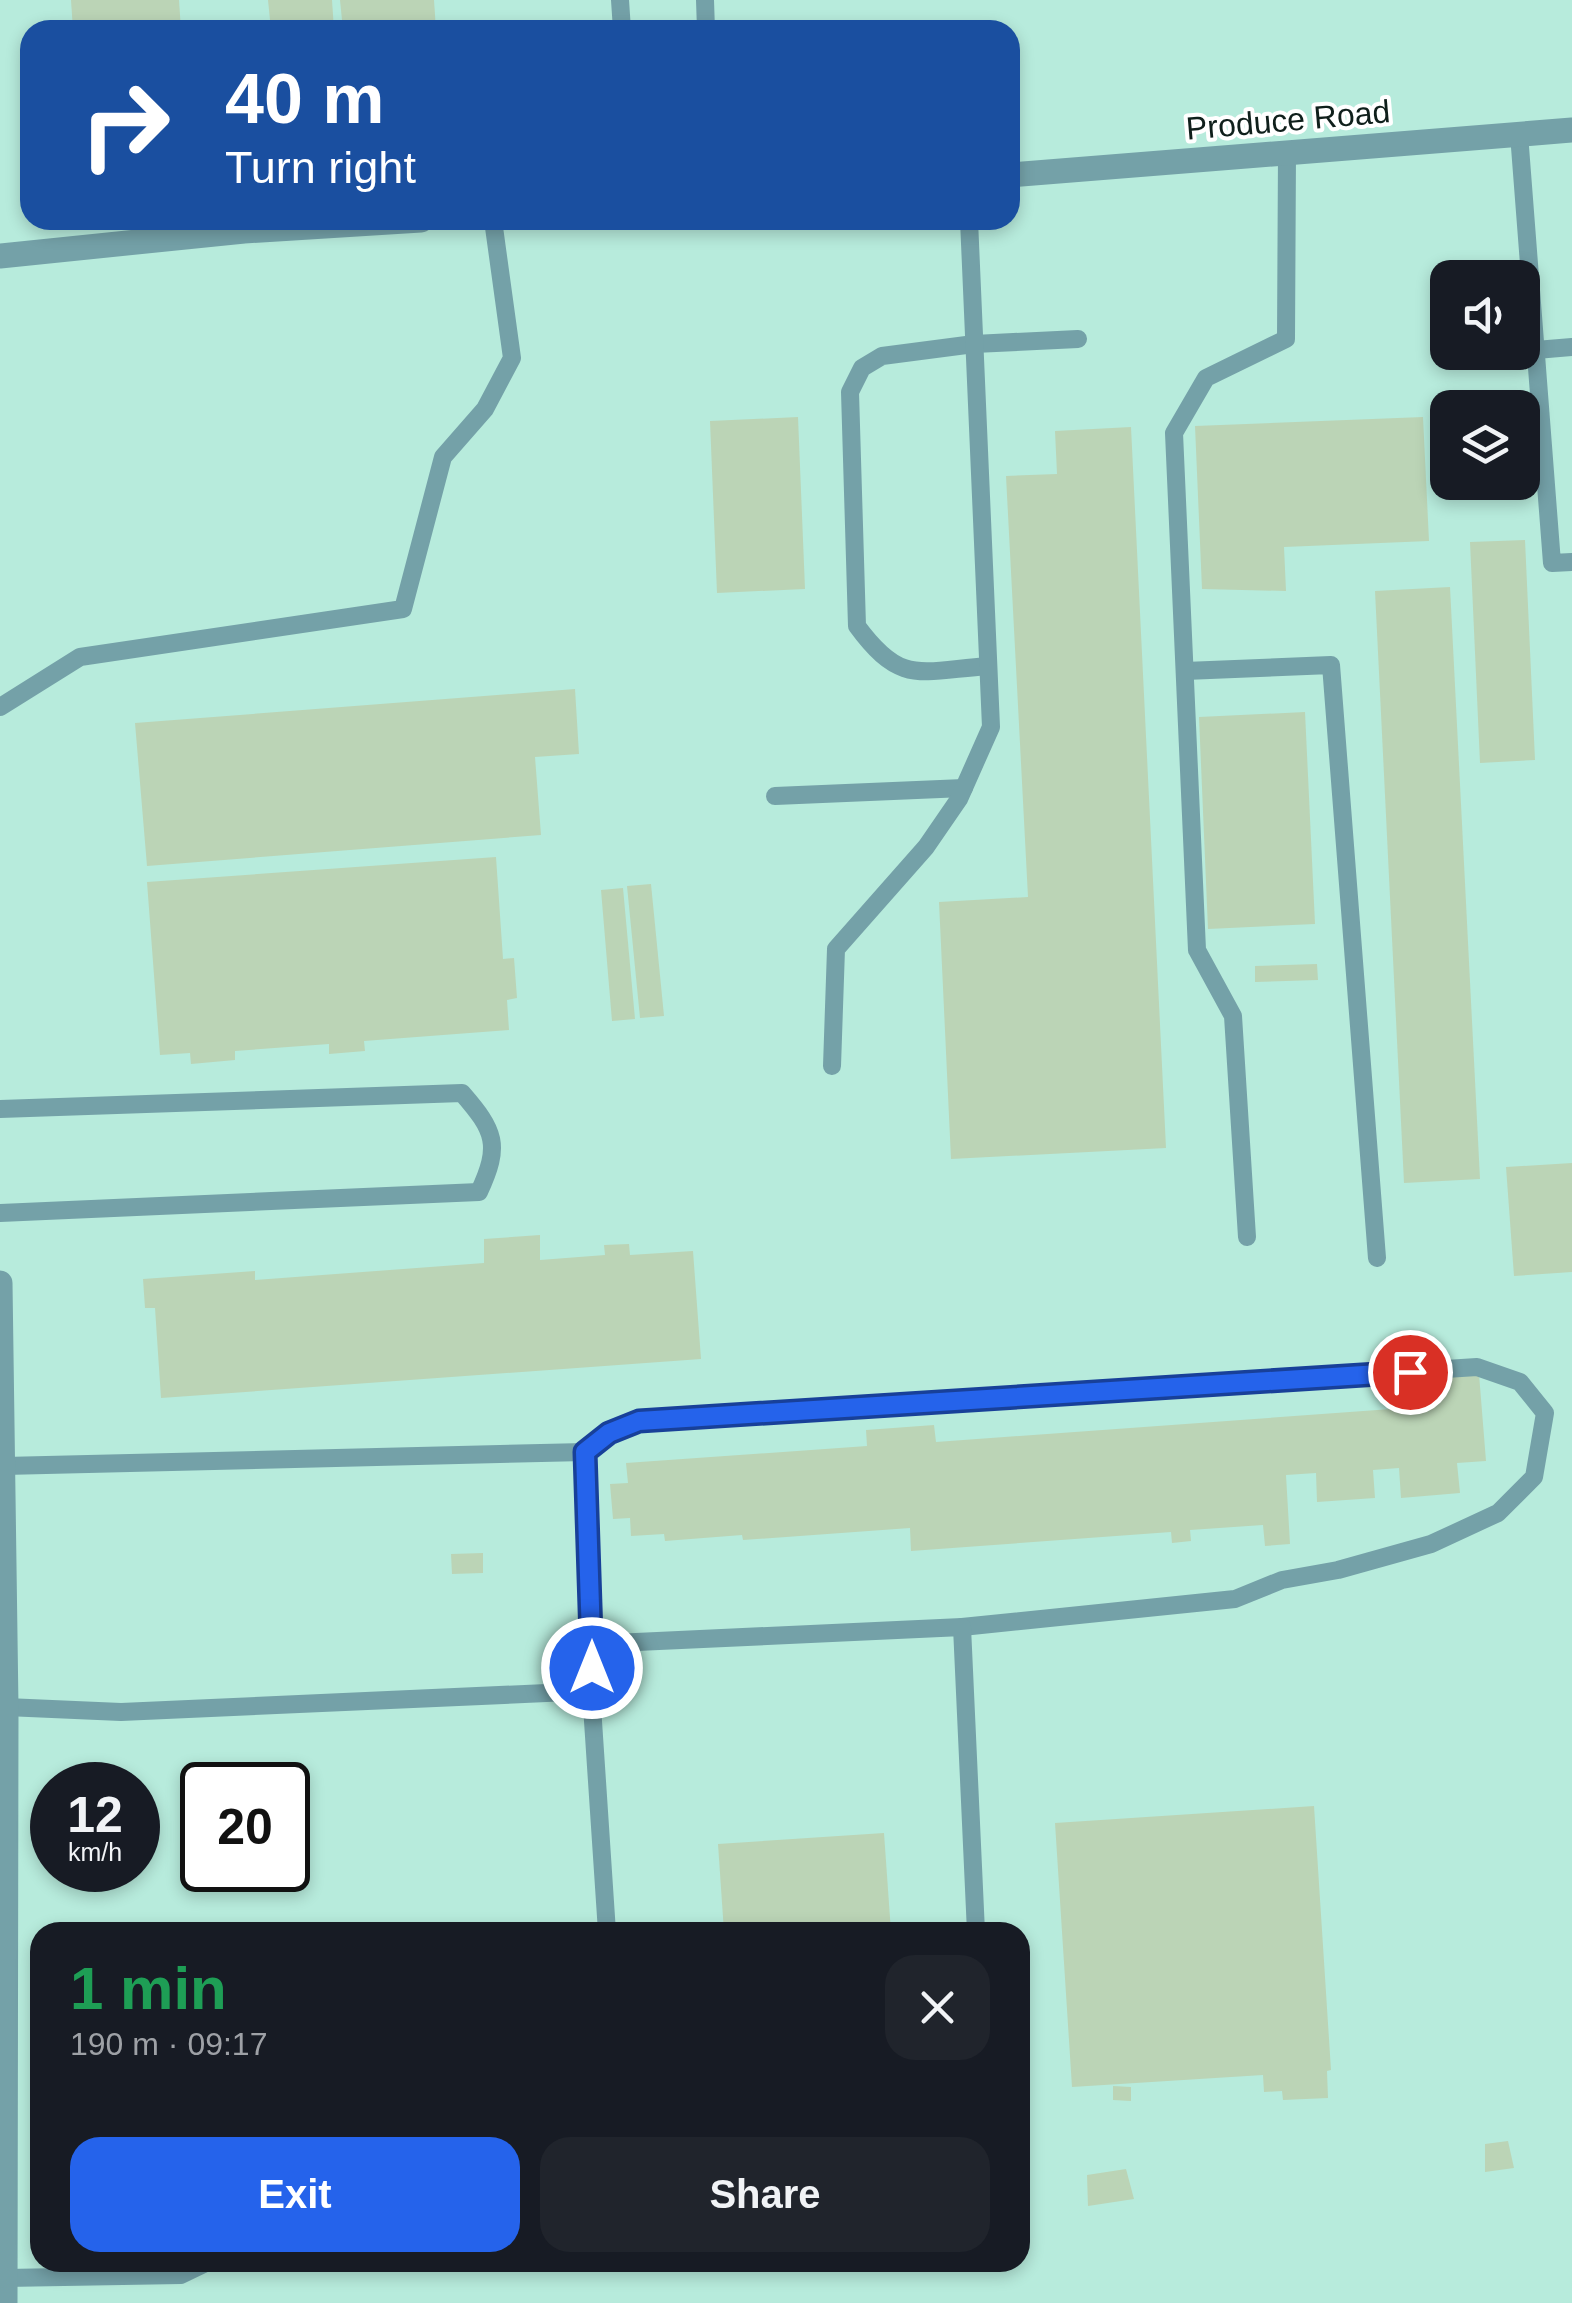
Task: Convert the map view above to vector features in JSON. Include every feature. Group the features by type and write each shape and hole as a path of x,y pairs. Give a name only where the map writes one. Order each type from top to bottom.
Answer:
{"street":[{"name":"Produce Road","path":"1020,173 1572,130"},
{"path":"0,256 260,230"},
{"path":"0,1283 6,1707 5,2290"}],"lane":[{"path":"1520,134 1529,260"},
{"path":"1246,1237 1234,1016 1197,950 1174,433 1206,378 1286,338 1287,153"},
{"path":"0,707 80,657 403,610 443,457 484,410 512,358 494,230"},
{"path":"832,1066 836,949 926,847 964,788 991,727 969,230"},
{"path":"988,666 904,672 878,655 857,626 850,392 862,368 882,356 974,344 1078,339"},
{"path":"1540,350 1572,347"},
{"path":"1538,370 1552,563 1572,562"},
{"path":"1184,671 1331,665 1377,1258"},
{"path":"775,796 964,788"},
{"path":"0,1109 462,1093 490,1125 493,1162 479,1192 0,1212"},
{"path":"4,1466 585,1452 609,1433 639,1421 1477,1367 1520,1382 1545,1413 1534,1477 1498,1513 1432,1544 1338,1570 1282,1580 1235,1599 962,1627 593,1644"},
{"path":"585,1452 593,1644 591,1691 606,1922"},
{"path":"962,1627 976,1922"},
{"path":"6,1707 121,1712 591,1691"},
{"path":"5,2290 185,2272"}],"shaded area":[{"path":"0,0 1572,0 1572,2303 0,2303"}],"building":[{"path":"71,0 179,0 180,20 72,20"},
{"path":"268,0 332,0 333,20 270,20"},
{"path":"340,0 434,0 435,20 342,20"},
{"path":"798,417 805,589 717,593 710,421"},
{"path":"1423,417 1429,541 1284,547 1286,591 1202,589 1195,426"},
{"path":"1131,427 1166,1148 951,1159 939,902 1028,897 1006,476 1057,474 1055,431"},
{"path":"1525,540 1535,760 1480,763 1470,542"},
{"path":"1450,587 1480,1179 1404,1183 1375,591"},
{"path":"575,689 579,754 535,757 541,835 147,866 135,723"},
{"path":"1305,712 1315,924 1208,929 1199,717"},
{"path":"496,857 503,959 514,958 517,998 507,1000 509,1030 364,1041 365,1051 329,1054 329,1044 235,1051 235,1060 191,1064 190,1053 160,1055 147,882"},
{"path":"651,884 664,1016 640,1018 627,886"},
{"path":"623,888 635,1019 612,1021 601,890"},
{"path":"1317,964 1318,980 1255,982 1255,966"},
{"path":"1572,1163 1572,1272 1514,1276 1506,1167"},
{"path":"540,1235 540,1260 605,1255 604,1245 629,1244 630,1255 693,1251 701,1359 161,1398 155,1308 145,1308 143,1279 255,1271 255,1280 484,1263 484,1239"},
{"path":"1479,1374 1486,1461 1457,1463 1460,1493 1401,1498 1399,1468 1373,1470 1375,1498 1317,1502 1316,1473 1286,1475 1290,1544 1265,1546 1263,1525 1190,1530 1191,1541 1172,1543 1171,1532 911,1551 910,1528 743,1540 742,1535 665,1541 664,1534 631,1536 630,1518 613,1519 610,1484 628,1483 626,1463 867,1446 866,1430 934,1425 936,1442 1405,1408 1403,1379"},
{"path":"483,1553 483,1573 452,1574 451,1554"},
{"path":"1314,1806 1331,2070 1327,2071 1328,2098 1283,2100 1282,2091 1264,2092 1263,2075 1072,2087 1055,1823"},
{"path":"884,1833 890,1922 723,1922 718,1844"},
{"path":"1113,2086 1131,2087 1131,2101 1113,2100"},
{"path":"1508,2141 1514,2168 1485,2172 1485,2144"},
{"path":"1126,2169 1134,2199 1088,2206 1087,2175"}],"route":[{"path":"592,1668 585,1452 609,1433 639,1421 1410,1372"}]}
